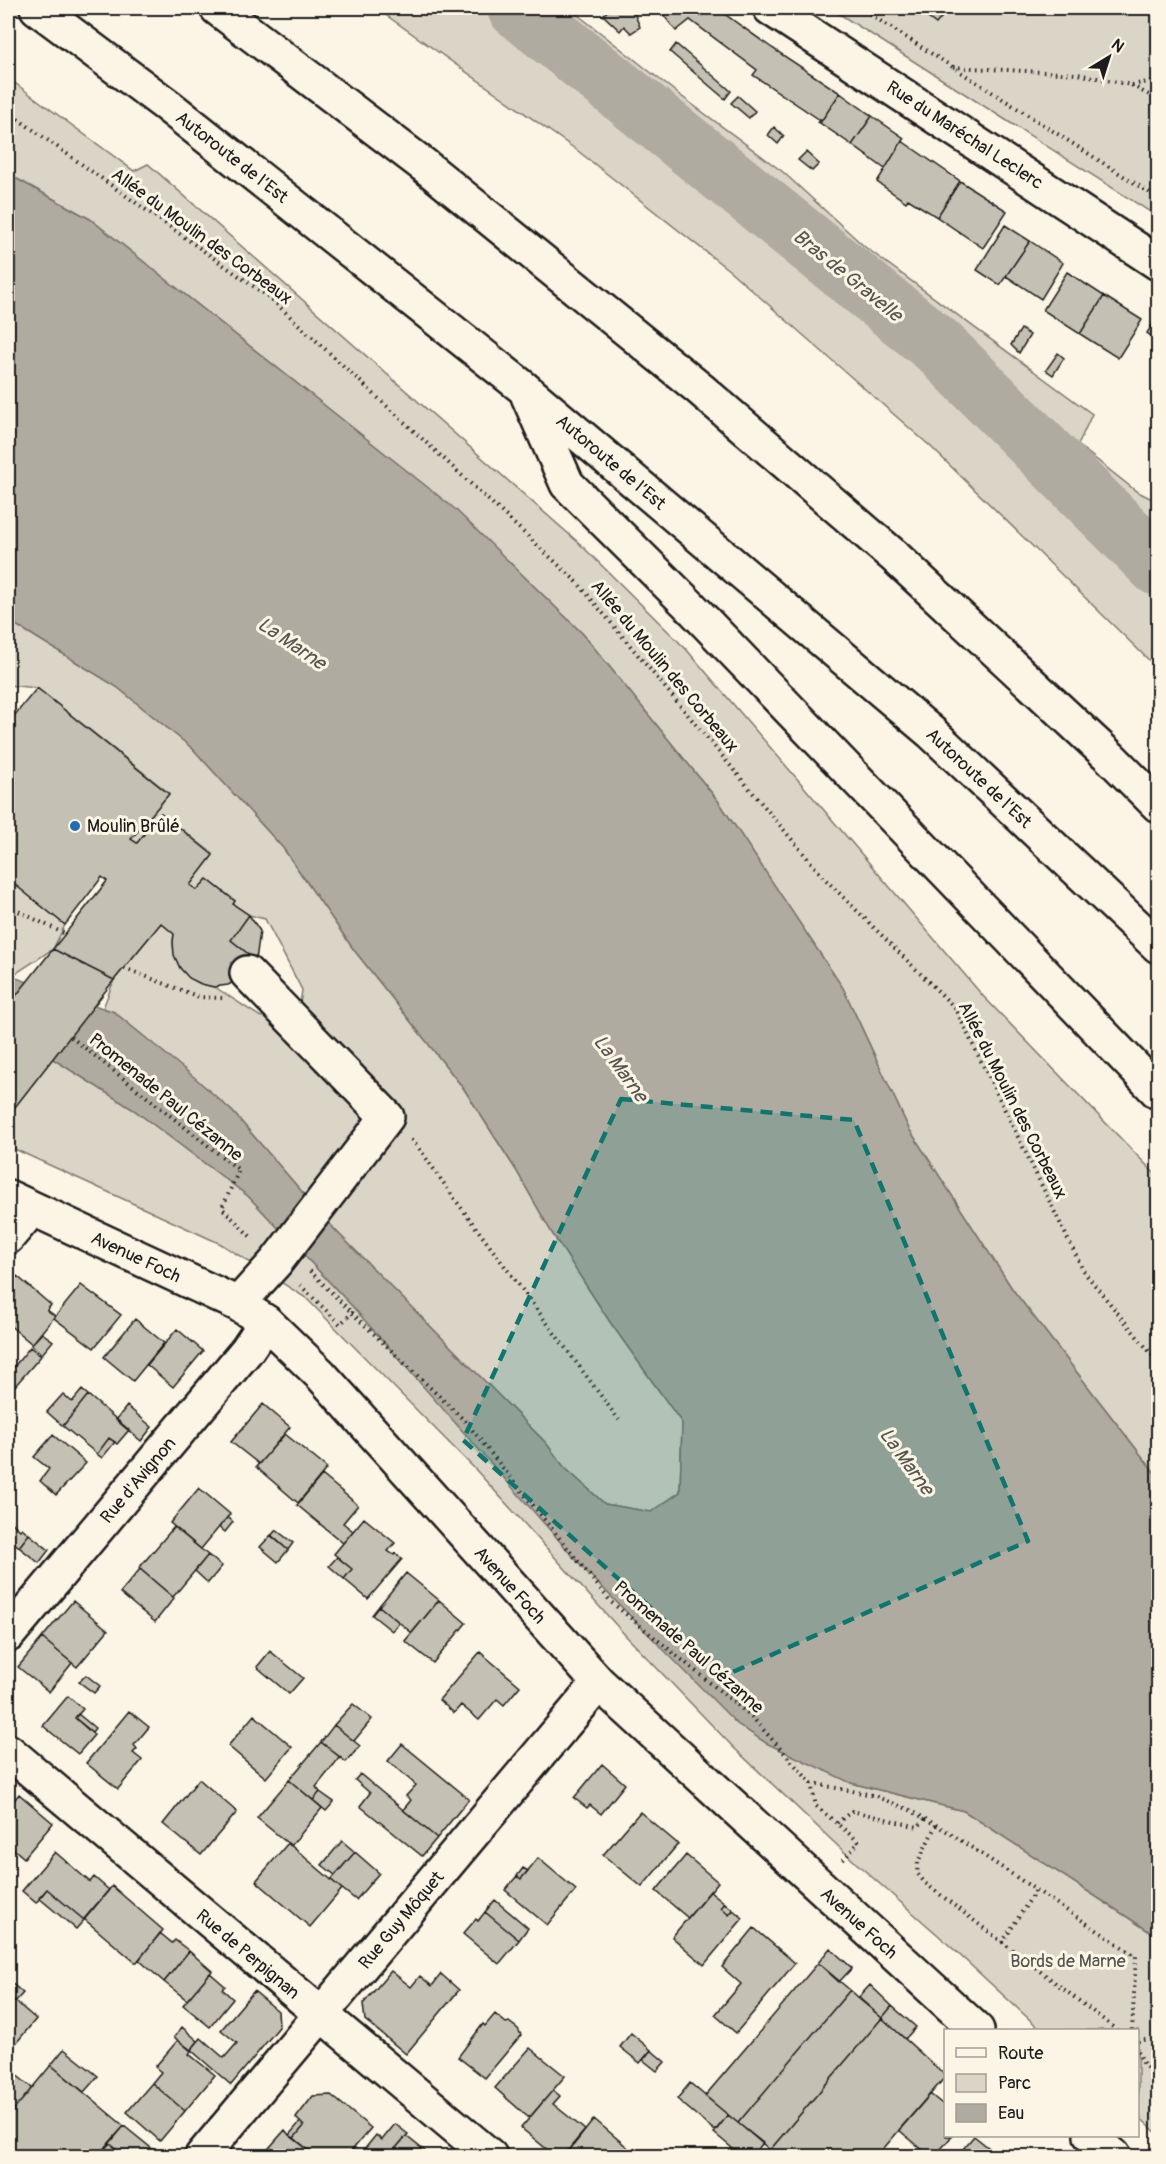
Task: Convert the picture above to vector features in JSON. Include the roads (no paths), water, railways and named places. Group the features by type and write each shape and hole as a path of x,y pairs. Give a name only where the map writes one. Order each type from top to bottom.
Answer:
{"main road":[{"name":"Autoroute de l’Est","path":"37,8 177,113 525,388 932,734 1158,946"},
{"path":"217,8 425,166 700,389 894,556 1110,757 1158,805"},
{"name":"Rue du Maréchal Leclerc","path":"770,8 1158,263"},
{"path":"525,388 567,484 689,605 1158,1092"},
{"path":"1110,757 1158,774"},
{"path":"238,1304 286,1271 359,1154 387,1117 247,973"},
{"path":"8,1238 20,1203"},
{"name":"Avenue Foch","path":"20,1203 238,1304 266,1322 321,1375 599,1683 975,2029"},
{"name":"Rue d'Avignon","path":"8,1635 247,1350 266,1322"},
{"name":"Rue Guy Môquet","path":"202,2157 599,1683"},
{"name":"Rue de Perpignan","path":"8,1751 490,2157"},
{"path":"1092,2137 1114,2157"}],"water":[{"name":"La Marne","path":"8,174 90,219 455,509 583,634 719,802 843,988 909,1129 1013,1290 1158,1477 1158,1937 964,1811 851,1783 766,1743 737,1724 586,1571 353,1307 248,1196 134,1110 53,1059 8,1043 8,975 114,1012 232,1111 336,1231 546,1443 564,1467 605,1504 651,1512 680,1492 682,1423 610,1322 552,1233 516,1170 464,1089 354,950 283,848 193,749 117,687 8,620"}],"waterway":[{"name":"Bras de Gravelle","path":"517,8 939,347 1158,566"}],"place":[{"name":"Moulin Brûlé","path":"75,826"}],"park label":[{"name":"Bords de Marne","path":"1068,1961"}]}
